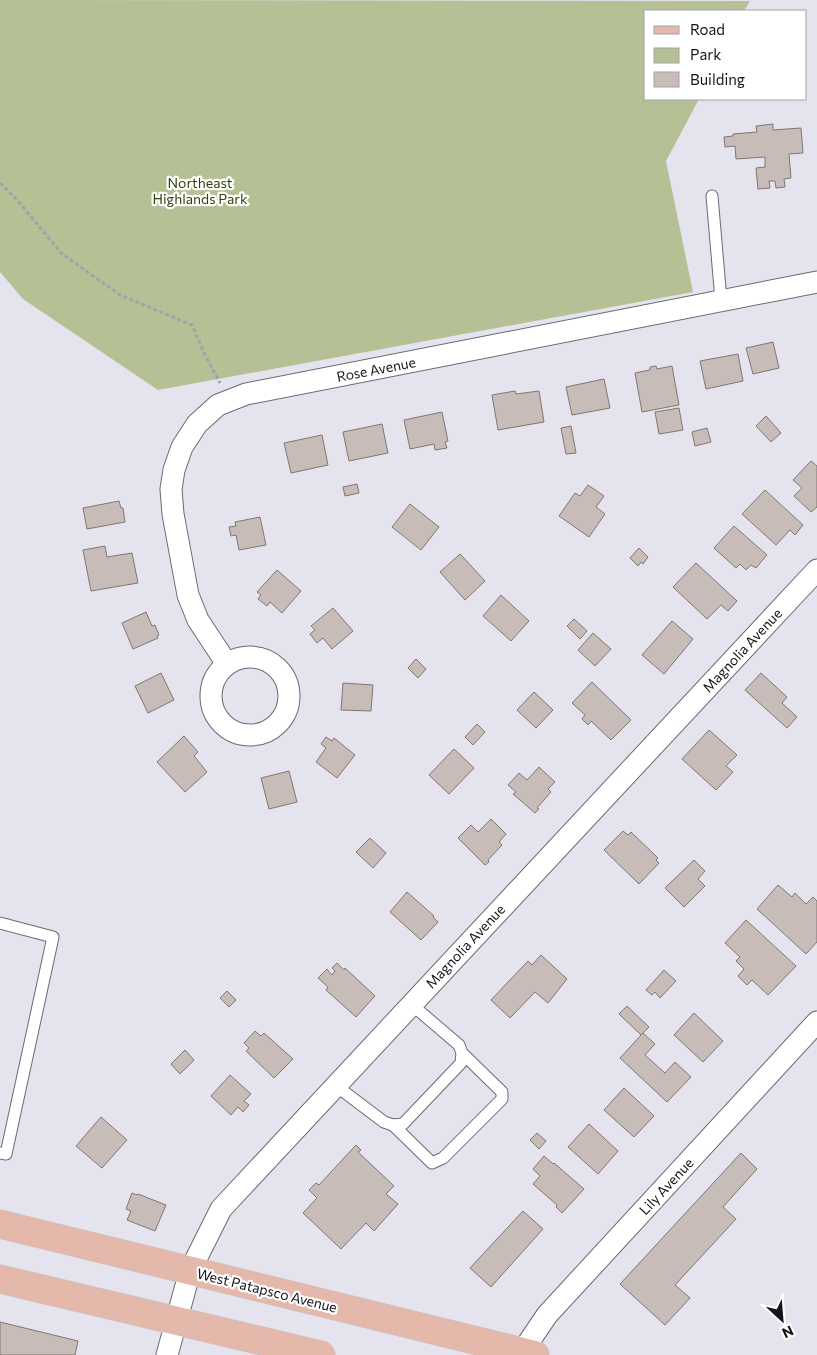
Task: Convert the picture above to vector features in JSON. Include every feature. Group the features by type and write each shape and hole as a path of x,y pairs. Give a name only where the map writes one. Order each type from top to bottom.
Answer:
{"main road":[{"name":"West Patapsco Avenue","path":"0,1224 525,1354"},
{"path":"0,1279 321,1355"}],"street":[{"name":"Rose Avenue","path":"227,664 198,620 188,595 173,514 171,489 174,470 182,447 197,424 218,406 256,392 817,282"},
{"name":"Magnolia Avenue","path":"167,1355 190,1271 220,1209 817,570"},
{"name":"Lily Avenue","path":"525,1354 548,1314 817,1022"}],"lane":[{"path":"712,196 721,300"},
{"path":"0,923 53,937 6,1154 0,1153"},
{"path":"393,1126 403,1124 462,1062 462,1053 459,1045 411,1004"},
{"path":"335,1085 384,1122 393,1126 432,1163 437,1162 502,1099 502,1092 462,1053"}],"path":[{"path":"0,183 18,201 62,254 120,295 192,325 204,353 230,401"}],"green space":[{"name":"Northeast Highlands Park","path":"0,0 750,1 745,10 644,10 644,100 698,100 666,161 693,292 158,390 23,299 0,272"}],"building":[{"path":"773,124 773,130 801,128 803,153 789,154 791,178 784,179 785,187 776,188 775,181 769,181 770,188 758,189 756,168 765,167 765,157 736,159 735,146 725,147 724,137 733,136 733,134 757,132 756,126"},
{"path":"773,342 779,368 753,374 746,348"},
{"path":"738,354 743,381 706,389 700,361"},
{"path":"656,366 657,369 672,366 679,405 642,412 635,373 650,370 650,367"},
{"path":"604,379 610,408 572,415 566,387"},
{"path":"515,391 516,394 539,391 544,422 498,430 492,395"},
{"path":"679,408 683,430 659,434 655,412"},
{"path":"442,412 448,441 445,442 447,448 435,450 434,444 410,449 404,420"},
{"path":"766,416 781,433 771,442 756,426"},
{"path":"382,424 388,453 349,461 343,432"},
{"path":"571,426 576,453 566,454 561,428"},
{"path":"707,428 711,442 695,446 692,432"},
{"path":"322,435 328,465 291,473 284,443"},
{"path":"811,461 817,466 817,507 811,512 794,496 802,488 793,480"},
{"path":"357,484 359,493 345,496 343,487"},
{"path":"588,485 604,496 596,507 605,514 589,537 559,516 575,493 580,496"},
{"path":"765,490 803,525 795,535 790,530 776,545 742,514"},
{"path":"119,501 121,508 123,508 125,522 87,529 83,508"},
{"path":"410,504 439,527 421,550 392,527"},
{"path":"260,517 266,545 239,550 236,535 231,536 229,527 236,526 235,522"},
{"path":"734,526 767,555 756,568 751,565 746,570 740,564 736,568 714,548"},
{"path":"105,546 107,557 132,553 138,583 91,591 83,550"},
{"path":"639,548 648,557 643,564 641,562 638,566 630,558"},
{"path":"460,554 485,581 465,600 440,572"},
{"path":"696,563 737,601 728,611 721,605 707,619 673,587"},
{"path":"277,570 301,591 282,613 270,602 267,606 258,599 261,595 257,592"},
{"path":"501,595 529,621 511,641 483,616"},
{"path":"333,608 353,631 332,649 323,638 317,643 310,634 315,630 311,626"},
{"path":"146,612 152,626 155,625 159,635 157,636 158,638 133,649 122,623"},
{"path":"574,619 587,631 580,639 567,626"},
{"path":"672,621 693,639 664,674 642,655"},
{"path":"593,633 611,649 595,666 578,650"},
{"path":"416,659 426,669 418,678 408,668"},
{"path":"161,673 174,700 148,713 135,686"},
{"path":"761,673 787,697 782,703 797,717 787,728 745,690"},
{"path":"592,682 631,720 611,740 591,721 588,725 582,719 585,715 572,703"},
{"path":"343,683 373,685 371,711 341,710"},
{"path":"534,692 553,710 536,728 517,710"},
{"path":"477,724 485,732 473,745 465,737"},
{"path":"709,730 737,755 726,766 733,772 716,790 682,759"},
{"path":"184,736 198,752 194,756 207,772 185,792 157,762"},
{"path":"326,737 332,741 334,738 355,755 337,778 316,762 326,748 321,744"},
{"path":"454,749 474,768 449,794 429,775"},
{"path":"539,767 555,782 548,789 551,792 535,813 513,794 516,792 508,785 519,773 527,780"},
{"path":"289,771 297,802 269,809 261,778"},
{"path":"491,819 506,834 499,842 502,845 485,865 458,838 471,825 478,832"},
{"path":"623,831 628,835 631,832 658,858 656,860 659,863 639,884 604,850"},
{"path":"370,838 386,853 373,868 356,852"},
{"path":"694,860 705,871 698,879 705,886 684,907 665,888"},
{"path":"778,885 792,897 795,893 806,904 813,897 817,901 817,942 806,954 757,909"},
{"path":"407,892 434,916 438,922 421,940 390,912"},
{"path":"746,920 796,966 768,995 752,980 747,985 738,976 744,969 736,961 740,957 725,943"},
{"path":"541,955 567,979 548,1003 535,992 510,1018 491,1000 528,961 532,965"},
{"path":"337,963 375,996 356,1017 326,990 328,987 318,978 327,969 332,975 335,971 332,968"},
{"path":"664,970 676,981 660,998 655,992 652,995 646,990"},
{"path":"227,991 236,1000 229,1007 220,998"},
{"path":"627,1006 649,1027 641,1035 619,1014"},
{"path":"694,1013 723,1041 703,1062 674,1035"},
{"path":"255,1031 261,1036 264,1033 293,1059 274,1078 246,1051 249,1048 244,1043"},
{"path":"643,1033 655,1044 645,1055 665,1073 675,1062 691,1077 667,1102 620,1058"},
{"path":"185,1050 194,1060 180,1074 171,1064"},
{"path":"230,1075 251,1094 244,1101 249,1105 243,1112 238,1107 231,1115 211,1096"},
{"path":"624,1088 654,1116 634,1137 604,1110"},
{"path":"101,1117 127,1140 102,1168 76,1146"},
{"path":"589,1124 618,1151 598,1174 568,1147"},
{"path":"537,1133 546,1141 539,1149 530,1140"},
{"path":"356,1145 361,1150 358,1152 394,1186 386,1194 398,1204 374,1231 366,1223 341,1249 303,1213 317,1198 309,1190 316,1183 319,1185"},
{"path":"741,1153 757,1169 723,1207 736,1219 675,1285 690,1298 665,1325 620,1284"},
{"path":"544,1156 584,1189 562,1213 556,1207 557,1205 533,1184 540,1176 533,1169"},
{"path":"132,1193 166,1205 155,1231 127,1220 131,1211 126,1209"},
{"path":"523,1211 543,1229 491,1287 470,1268"},
{"path":"0,1322 78,1341 75,1355 0,1355"}]}
